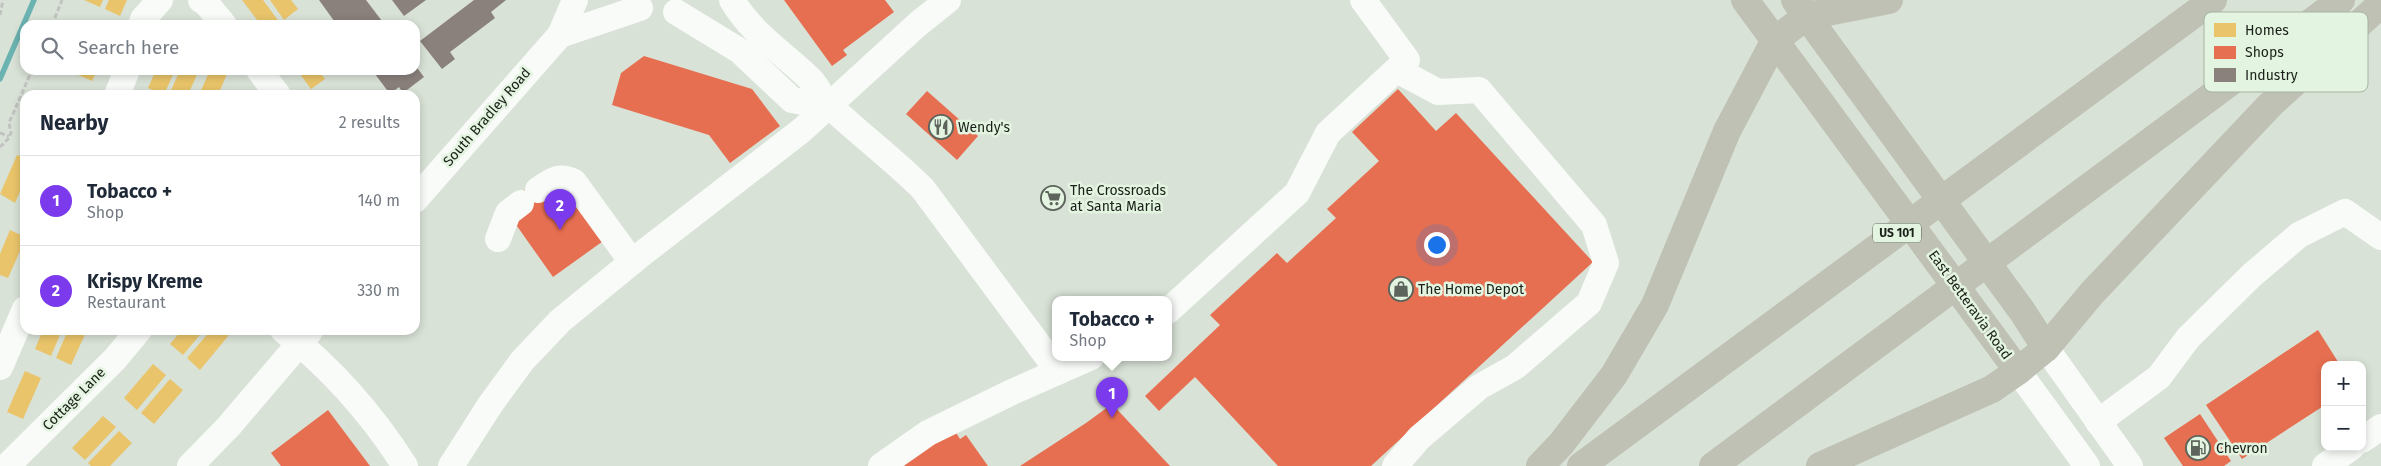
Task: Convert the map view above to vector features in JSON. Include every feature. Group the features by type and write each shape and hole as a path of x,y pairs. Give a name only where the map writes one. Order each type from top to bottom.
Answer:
{"highway":[{"name":"East Betteravia Road","path":"1745,0 2018,371"},
{"path":"1540,466 1561,444 1614,375 1654,305 1727,131 1775,40 1801,8 1889,0"},
{"name":"US 101","path":"1581,466 2213,0"},
{"path":"2325,12 2341,0"},
{"path":"2368,16 2381,4"},
{"path":"1801,8 2022,311 2046,348"},
{"path":"1713,466 2217,92"},
{"path":"1820,466 1992,389 2018,371 2046,348 2092,292 2284,92"}],"street":[{"path":"143,20 160,0"},
{"path":"201,0 206,3 220,20"},
{"name":"South Bradley Road","path":"420,194 560,35 575,0"},
{"path":"676,12 699,0"},
{"path":"732,0 740,14 759,35 811,79 830,107 899,165 923,189 1058,371"},
{"path":"451,466 490,405 522,361 560,321 632,262 830,107 863,73 948,0"},
{"path":"1172,307 1297,193 1328,133 1408,60 1363,0"},
{"path":"560,35 632,4 647,11 676,12 740,51 792,100 830,107"},
{"path":"1396,466 1419,438 1479,388 1515,367 1589,303 1606,263 1594,225 1479,90 1438,92 1397,70"},
{"path":"119,90 125,75"},
{"path":"263,75 274,90"},
{"path":"498,239 508,213 556,178 565,177 574,182 632,262"},
{"path":"2098,422 2159,377 2188,338 2252,275 2299,235 2345,212 2381,237"},
{"path":"0,367 20,321"},
{"name":"Cottage Lane","path":"7,466 114,359 135,335"},
{"path":"190,466 229,426 297,335"},
{"path":"299,335 382,431 405,466"},
{"path":"2046,348 2130,466"},
{"path":"881,466 928,433 1082,361"},
{"name":"East Betteravia Road","path":"2018,371 2079,463"},
{"path":"2366,437 2381,428"},
{"path":"2325,466 2346,451"},
{"path":"0,458 7,466"}],"path":[{"path":"0,15 3,0"},
{"path":"54,20 62,0"},
{"path":"23,90 30,75"},
{"path":"0,147 9,136 9,123 20,98"},
{"path":"0,133 9,136"}],"building: Homes":[{"path":"84,0 103,0 100,7"},
{"path":"109,0 127,0 120,16 105,9"},
{"path":"242,0 263,0 278,20 257,20"},
{"path":"270,0 291,0 298,9 284,20"},
{"path":"78,75 95,75 92,81"},
{"path":"154,75 173,75 166,90 148,88"},
{"path":"178,75 197,75 190,90 171,90"},
{"path":"208,75 227,75 220,90 201,90"},
{"path":"301,75 322,75 325,79 311,89"},
{"path":"17,155 20,156 20,192 15,203 0,194"},
{"path":"10,230 20,235 20,251 8,278 0,275 0,254"},
{"path":"41,335 60,335 51,356 35,349"},
{"path":"66,335 85,335 71,365 56,358"},
{"path":"178,335 200,335 183,355 170,344"},
{"path":"207,335 229,335 200,370 187,358"},
{"path":"153,364 166,375 137,410 124,398"},
{"path":"25,371 41,378 23,419 7,412"},
{"path":"170,379 183,390 154,424 141,413"},
{"path":"103,416 116,427 85,460 72,448"},
{"path":"119,431 132,443 110,466 91,466 88,463"}],"building: Shops":[{"path":"784,0 885,0 894,12 843,50 847,55 832,66"},
{"path":"644,56 752,89 780,126 730,163 709,135 612,105 621,73"},
{"name":"The Home Depot","path":"1398,89 1436,131 1456,113 1593,262 1371,466 1278,466 1195,377 1159,411 1145,396 1220,325 1210,315 1277,253 1287,263 1336,218 1327,209 1379,161 1352,132"},
{"path":"927,91 978,136 957,160 906,114"},
{"path":"562,181 606,239 553,277 512,219 516,196 533,184"},
{"path":"2318,330 2337,361 2321,361 2321,408 2242,459 2206,405"},
{"path":"1112,404 1170,466 1020,466 1086,423"},
{"path":"328,410 370,466 281,466 271,453"},
{"path":"2200,414 2231,461 2224,466 2183,466 2164,438"},
{"path":"953,428 960,439 966,435 988,466 901,466"}],"building: Industry":[{"path":"319,0 366,0 381,20 333,20"},
{"path":"392,0 426,0 404,16"},
{"path":"474,0 506,0 491,12 495,18 450,52 455,59 442,69 420,41"},
{"path":"420,72 424,77 407,90 401,90 399,87 395,90 387,90 376,75 420,75"}],"waterway":[{"path":"25,20 34,0"},
{"path":"0,79 20,33"}],"place":[{"name":"Wendy's","path":"941,127"},
{"name":"The Crossroads at Santa Maria","path":"1053,198"},
{"name":"Krispy Kreme","path":"560,230"},
{"name":"The Home Depot","path":"1401,289"},
{"name":"Tobacco +","path":"1112,418"},
{"name":"Chevron","path":"2198,448"}]}
